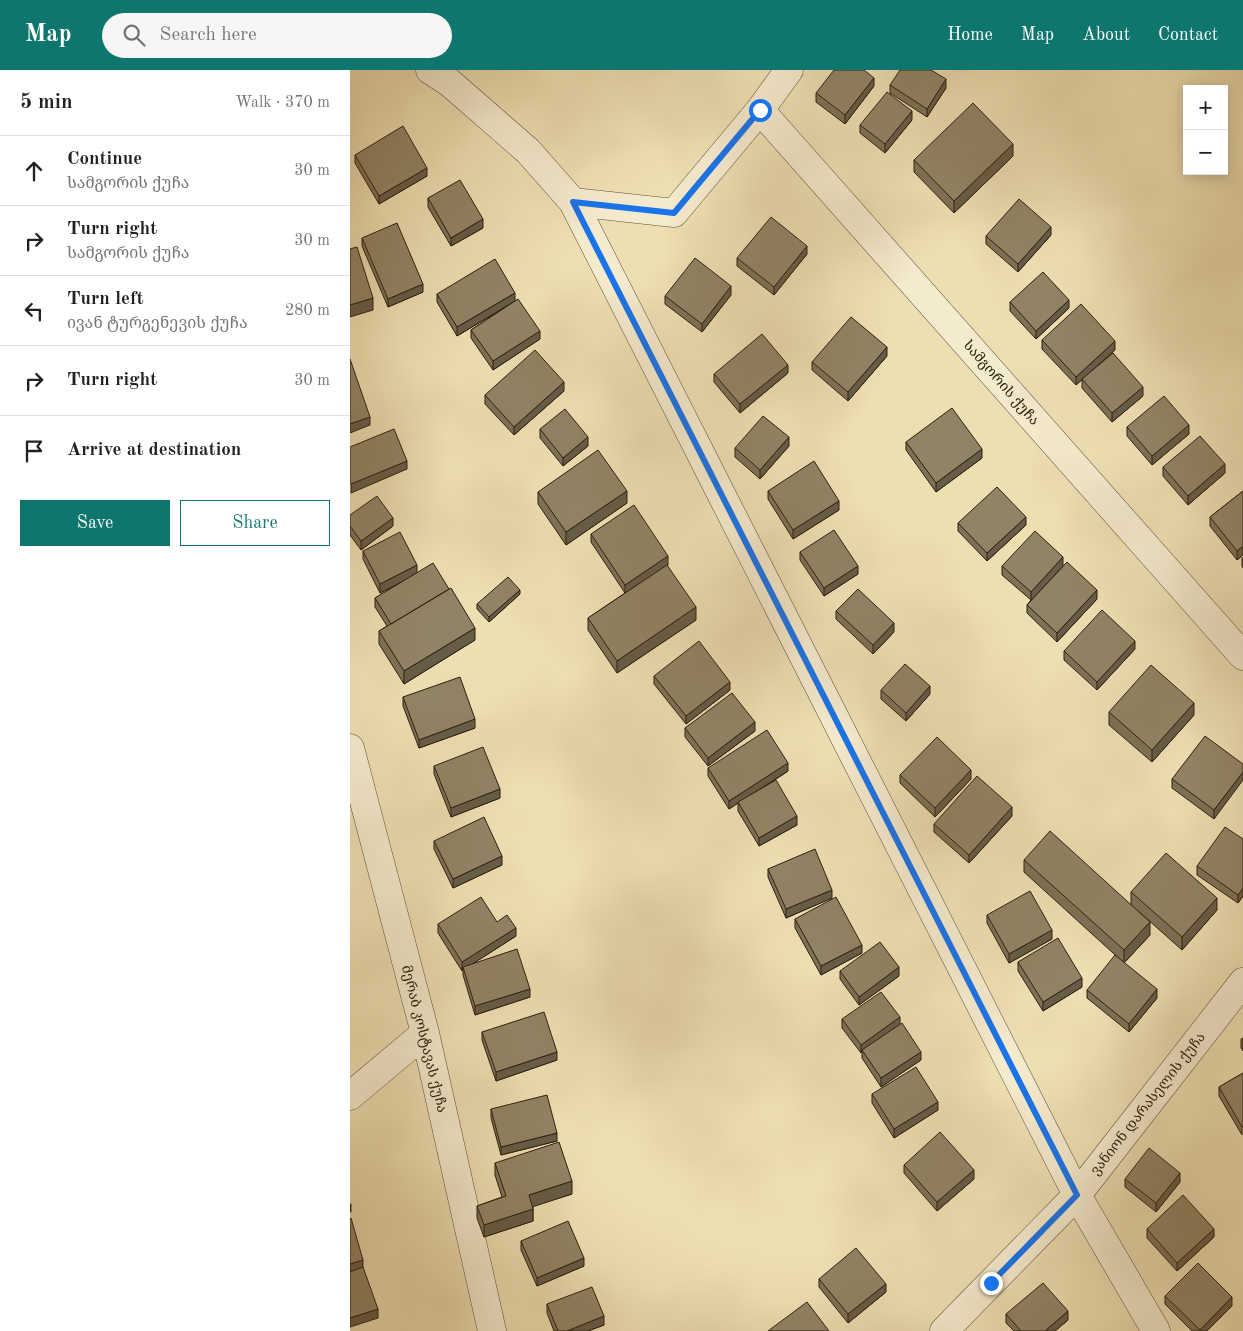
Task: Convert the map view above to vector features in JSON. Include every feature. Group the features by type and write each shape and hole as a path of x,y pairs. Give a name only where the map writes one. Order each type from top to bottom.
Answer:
{"street":[{"path":"430,70 450,83 528,152 573,202 1077,1195 1156,1331"},
{"path":"573,202 674,213 760,110 789,70"},
{"name":"სამგორის ქუჩა","path":"760,110 1243,656"},
{"name":"მერაბ კოსტავას ქუჩა","path":"350,748 424,1033 492,1331"},
{"name":"ვანიონ დარასელის ქუჩა","path":"944,1331 1077,1195 1243,982"},
{"path":"350,1096 424,1033"}],"building":[{"path":"834,70 864,70 874,78 845,115 816,93"},
{"path":"900,70 931,70 946,79 927,109 890,85"},
{"path":"887,92 912,111 885,144 860,125"},
{"path":"973,103 1013,144 954,201 914,160"},
{"path":"403,126 427,168 379,196 355,155"},
{"path":"460,180 483,219 451,238 428,198"},
{"path":"1019,199 1051,227 1018,264 986,236"},
{"path":"771,217 807,246 774,287 737,258"},
{"path":"397,223 423,284 388,299 362,238"},
{"path":"357,247 373,298 350,305 350,249"},
{"path":"695,258 731,286 702,324 665,296"},
{"path":"495,259 515,293 457,327 437,294"},
{"path":"1043,272 1069,300 1036,331 1010,302"},
{"path":"518,299 540,331 493,361 471,330"},
{"path":"1081,304 1115,341 1076,377 1042,340"},
{"path":"851,317 887,347 848,392 812,362"},
{"path":"762,334 788,365 740,404 714,374"},
{"path":"535,350 564,382 514,427 485,395"},
{"path":"1113,353 1143,387 1112,413 1082,379"},
{"path":"350,359 370,417 350,424"},
{"path":"1164,396 1189,425 1152,456 1127,427"},
{"path":"952,408 982,449 936,483 906,442"},
{"path":"565,409 588,437 563,458 540,429"},
{"path":"763,416 789,437 760,470 735,448"},
{"path":"394,429 407,461 351,484 350,447"},
{"path":"1200,436 1225,464 1188,496 1163,467"},
{"path":"598,450 627,491 566,532 538,492"},
{"path":"814,461 839,501 793,530 768,491"},
{"path":"997,487 1026,517 987,553 958,523"},
{"path":"1243,491 1243,546 1237,551 1210,517"},
{"path":"377,496 393,518 361,541 350,526 350,515"},
{"path":"634,505 668,556 625,585 591,534"},
{"path":"834,530 858,566 824,588 800,552"},
{"path":"1035,531 1063,557 1031,592 1002,566"},
{"path":"400,532 417,565 380,584 363,551"},
{"path":"1067,562 1097,590 1057,633 1027,605"},
{"path":"433,563 449,589 391,624 375,598"},
{"path":"667,565 696,607 617,661 588,618"},
{"path":"508,577 520,590 489,617 477,604"},
{"path":"451,588 475,628 404,671 379,631"},
{"path":"858,589 894,623 873,645 836,611"},
{"path":"1102,610 1135,641 1097,682 1064,651"},
{"path":"699,641 730,682 686,716 654,676"},
{"path":"905,664 930,686 906,713 881,690"},
{"path":"1151,665 1194,703 1152,750 1109,712"},
{"path":"460,677 475,719 419,740 403,697"},
{"path":"732,693 755,722 708,758 685,728"},
{"path":"767,730 788,763 729,801 708,768"},
{"path":"1205,736 1243,764 1243,772 1214,810 1172,779"},
{"path":"937,737 971,770 935,808 900,775"},
{"path":"483,747 500,789 451,808 434,766"},
{"path":"977,776 1012,807 969,855 934,824"},
{"path":"776,780 797,816 759,838 738,802"},
{"path":"484,817 502,856 453,879 434,841"},
{"path":"1225,827 1243,839 1243,888 1238,895 1197,866"},
{"path":"1050,831 1150,922 1124,950 1024,860"},
{"path":"815,849 832,890 786,909 768,869"},
{"path":"1166,853 1217,898 1182,937 1131,892"},
{"path":"1030,891 1052,930 1009,954 987,915"},
{"path":"481,897 497,922 507,915 516,928 462,962 438,924"},
{"path":"836,897 862,945 821,966 795,919"},
{"path":"1058,938 1082,978 1043,1002 1018,962"},
{"path":"880,942 899,967 859,997 840,971"},
{"path":"517,949 530,989 475,1006 463,967"},
{"path":"1115,955 1157,989 1129,1024 1087,990"},
{"path":"881,992 900,1017 861,1045 842,1019"},
{"path":"544,1012 557,1052 496,1072 482,1032"},
{"path":"902,1023 921,1052 881,1078 862,1050"},
{"path":"916,1067 938,1102 894,1129 872,1094"},
{"path":"1243,1073 1243,1126 1242,1127 1219,1087"},
{"path":"547,1095 557,1133 501,1147 491,1109"},
{"path":"940,1132 974,1170 937,1202 904,1165"},
{"path":"559,1142 572,1181 529,1195 533,1209 484,1225 477,1206 506,1196 495,1163"},
{"path":"1149,1148 1180,1173 1156,1203 1125,1179"},
{"path":"1183,1195 1214,1229 1177,1263 1147,1229"},
{"path":"350,1219 363,1260 350,1264"},
{"path":"568,1221 584,1258 537,1278 521,1241"},
{"path":"856,1248 886,1284 848,1314 819,1279"},
{"path":"1198,1263 1232,1297 1200,1330 1165,1296"},
{"path":"363,1267 378,1309 350,1318 350,1272"},
{"path":"1043,1283 1068,1311 1045,1331 1021,1331 1006,1314"},
{"path":"592,1287 604,1316 567,1331 558,1331 547,1304"},
{"path":"807,1302 829,1331 768,1331"}],"route":[{"path":"760,110 674,213 573,202 1077,1195 991,1283"}]}
